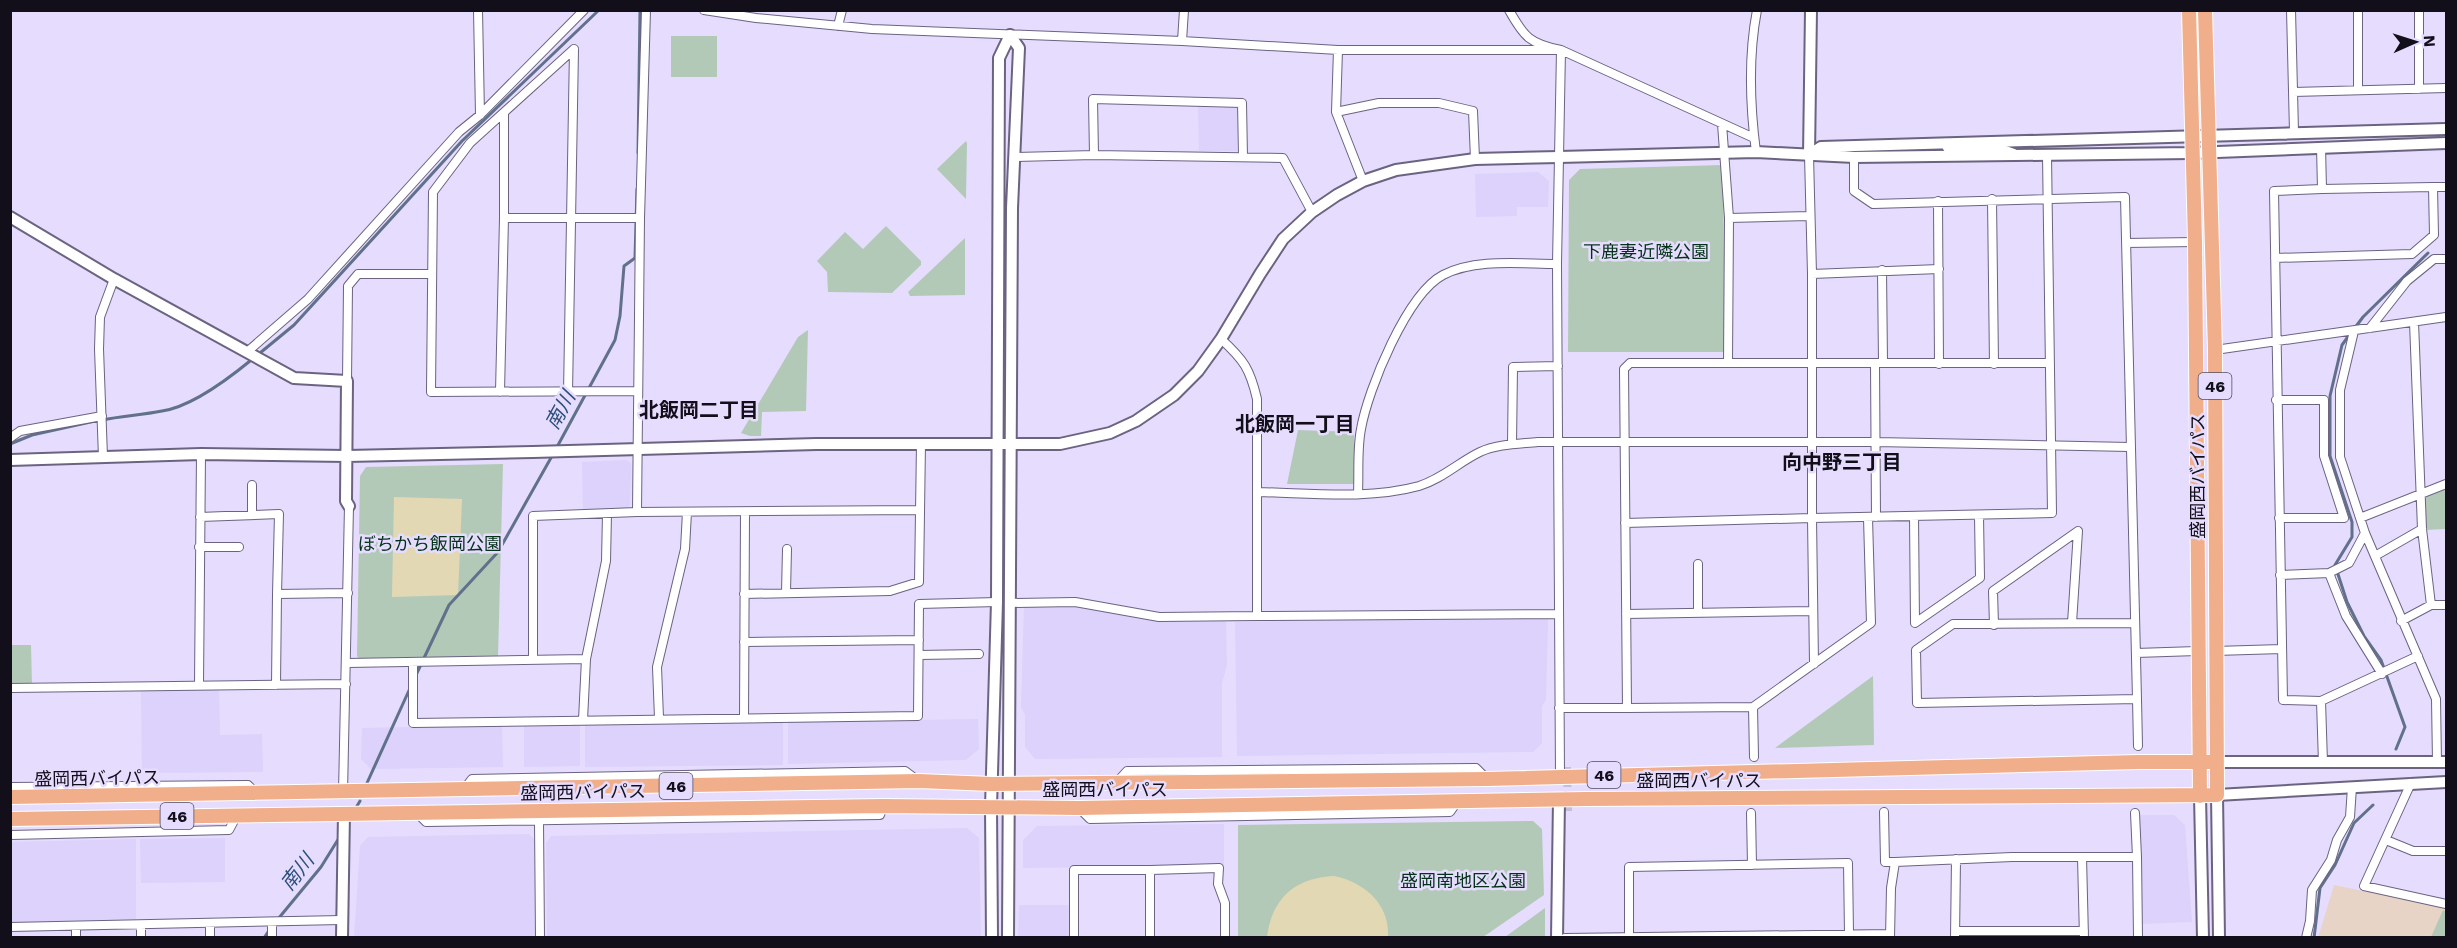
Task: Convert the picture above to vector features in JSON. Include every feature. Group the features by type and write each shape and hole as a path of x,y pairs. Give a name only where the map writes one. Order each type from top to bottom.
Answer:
{"highway":[{"name":"盛岡西バイパス","path":"2189,10 2195,242 2200,796"},
{"name":"盛岡西バイパス","path":"10,819 237,815 344,818 415,812 883,806 1079,808 1559,800 2217,795 2215,350 2205,10"},
{"name":"盛岡西バイパス","path":"10,797 919,782 1009,784 1487,779 2217,762"}],"street":[{"path":"478,10 480,115"},
{"path":"247,352 308,299 443,149 584,10"},
{"path":"637,512 640,218 646,10"},
{"path":"704,10 838,26 1010,35 1182,41 1338,50 1561,50"},
{"path":"838,26 842,10"},
{"path":"1182,41 1184,10"},
{"path":"1509,10 1528,39 1543,46 1561,50 1754,138"},
{"path":"1756,152 1751,100 1752,36 1757,10"},
{"path":"1811,10 1809,155 1812,274 1810,362 1814,664"},
{"path":"2291,10 2294,132"},
{"path":"2358,10 2358,90"},
{"path":"2419,10 2419,89"},
{"path":"1008,938 1012,208 1019,48 1010,35"},
{"path":"992,938 991,807 997,602 999,58 1010,35"},
{"path":"568,393 574,49 470,143 433,192 431,392 568,393 638,391"},
{"path":"1338,50 1336,112 1363,181"},
{"path":"1560,776 1557,264 1561,50"},
{"path":"2293,92 2446,88"},
{"path":"1094,155 1093,99 1242,103 1243,157"},
{"path":"1336,112 1379,103 1439,103 1473,111 1475,159"},
{"path":"500,392 504,114"},
{"path":"1722,124 1729,218 1728,363"},
{"path":"1809,155 1821,147 2446,129"},
{"path":"1945,143 1947,148 1952,149 1997,147 2021,155"},
{"path":"10,460 201,454 346,456 816,444 1060,444 1110,433 1136,421 1174,395 1198,371 1221,339 1283,239 1312,212 1337,195 1363,181 1396,170 1475,159 1756,152 1854,157 2192,153 2446,143"},
{"path":"2321,147 2322,189"},
{"path":"1015,157 1094,155 1283,158 1312,212"},
{"path":"1625,523 2052,513 2048,155"},
{"path":"1854,157 1854,191 1873,204 2125,197 2138,746"},
{"path":"2275,258 2412,254 2434,235 2433,187"},
{"path":"2418,656 2321,701 2283,700 2274,192 2446,187"},
{"path":"1992,199 1994,364"},
{"path":"1938,201 1939,364"},
{"path":"1729,218 1810,216"},
{"path":"10,217 114,279 294,378 346,381"},
{"path":"504,218 640,218"},
{"path":"2126,243 2195,242"},
{"path":"2370,328 2407,281 2434,259 2446,259"},
{"path":"1358,493 1360,433 1370,390 1413,303 1429,285 1444,275 1466,267 1557,264"},
{"path":"1812,274 1940,269"},
{"path":"1559,708 1753,707 1871,623 1872,518 1882,270"},
{"path":"343,793 349,506 346,501 348,286 358,274 432,274"},
{"path":"103,457 100,317 114,279"},
{"path":"2215,350 2446,317"},
{"path":"2414,322 2422,529 2431,605"},
{"path":"2217,762 2442,762 2436,699 2374,556 2340,458 2340,390 2354,331"},
{"path":"1221,339 1242,359 1252,379 1257,399 1257,616"},
{"path":"1627,708 1624,369 1630,363 2049,363"},
{"path":"1512,444 1513,368 1558,366"},
{"path":"2276,400 2324,399 2324,456 2344,518 2279,518"},
{"path":"10,438 20,431 103,418"},
{"path":"1258,492 1390,492 1423,485 1480,452 1512,444 1875,442 2130,447"},
{"path":"744,594 890,591 920,582 921,443"},
{"path":"199,685 201,454"},
{"path":"2360,518 2446,484"},
{"path":"252,486 252,515"},
{"path":"533,659 533,516 637,512 920,510"},
{"path":"659,718 657,667 685,549 687,512"},
{"path":"744,718 745,512"},
{"path":"200,517 279,514 276,686"},
{"path":"583,720 586,659 606,561 606,514"},
{"path":"1914,516 1915,623 1980,578 1979,516"},
{"path":"2374,556 2422,529"},
{"path":"1994,625 1993,591 2078,531 2072,623"},
{"path":"2280,575 2329,573 2349,563 2365,533"},
{"path":"199,546 239,547"},
{"path":"786,592 787,549"},
{"path":"1698,564 1698,613"},
{"path":"2329,573 2346,616 2382,674"},
{"path":"278,594 348,593"},
{"path":"413,662 412,723 918,716 919,603 997,602"},
{"path":"1010,603 1075,602 1159,617 1559,614"},
{"path":"2401,621 2431,605 2446,605"},
{"path":"1626,614 1813,611"},
{"path":"2135,623 1953,624 1916,650 1917,703 2137,699"},
{"path":"744,642 919,640"},
{"path":"2215,651 2282,649"},
{"path":"2136,653 2197,651"},
{"path":"919,655 980,654"},
{"path":"346,663 586,659"},
{"path":"10,688 346,684"},
{"path":"2436,699 2446,699"},
{"path":"2321,701 2323,763"},
{"path":"1753,707 1754,757"},
{"path":"2219,938 2217,795 2446,782"},
{"path":"2411,783 2364,886 2446,904"},
{"path":"10,787 249,785 256,794"},
{"path":"2306,938 2310,921 2312,890 2331,860 2337,840 2349,817 2352,787"},
{"path":"2200,796 2203,938"},
{"path":"1557,938 1559,800"},
{"path":"415,812 426,822 539,822 880,815 883,806"},
{"path":"1884,812 1885,862 2137,857"},
{"path":"1751,813 1752,865"},
{"path":"2135,813 2138,938"},
{"path":"10,835 229,830 237,815"},
{"path":"342,938 344,818"},
{"path":"539,822 540,938"},
{"path":"2386,840 2413,851 2446,850"},
{"path":"1956,859 1955,934 2084,934 2082,857"},
{"path":"1565,938 1849,934 1890,936 1891,888 1895,862"},
{"path":"1629,937 1629,867 1848,863 1849,934"},
{"path":"1074,938 1074,870 1219,868 1218,884 1225,903 1225,938"},
{"path":"1150,870 1150,938"},
{"path":"10,927 342,920"},
{"path":"272,922 272,938"},
{"path":"210,923 210,938"},
{"path":"141,925 141,938"},
{"path":"76,926 76,938"}],"shaded area":[{"path":"1198,107 1237,108 1237,151 1199,151"},
{"path":"1538,172 1549,181 1548,207 1517,207 1517,216 1476,217 1475,174"},
{"path":"627,460 631,463 628,508 583,509 582,462"},
{"path":"1024,606 1074,606 1159,622 1226,621 1227,665 1222,683 1222,757 1035,759 1025,747 1025,714 1021,708"},
{"path":"1546,616 1548,619 1546,700 1542,706 1542,743 1533,752 1237,756 1235,622"},
{"path":"219,690 220,735 262,734 263,772 142,773 141,691"},
{"path":"978,719 979,749 966,760 788,764 788,722"},
{"path":"783,720 783,765 585,767 585,724"},
{"path":"580,723 580,766 524,767 524,724"},
{"path":"502,725 503,767 371,769 361,759 362,728"},
{"path":"2138,815 2174,815 2185,825 2192,922 2142,924"},
{"path":"1224,824 1224,865 1023,868 1023,840 1037,826"},
{"path":"967,828 979,838 981,937 547,937 546,843 551,836"},
{"path":"529,834 534,839 535,937 354,937 360,846 368,837"},
{"path":"225,838 225,882 141,883 140,839"},
{"path":"136,839 136,921 11,923 10,842"},
{"path":"2334,885 2446,908 2446,937 2318,938"},
{"path":"1019,905 1071,905 1071,937 1018,938"}],"green space":[{"path":"671,36 717,36 717,77 671,77"},
{"path":"966,141 967,143 966,199 937,169"},
{"name":"下鹿妻近隣公園","path":"1723,165 1725,352 1568,352 1569,180 1580,169"},
{"path":"886,226 921,261 921,265 892,293 828,292 827,272 817,261 845,232 863,249"},
{"path":"965,238 965,295 910,296 908,292"},
{"path":"808,330 806,411 762,412 761,436 741,433 798,337"},
{"path":"1298,430 1354,432 1354,484 1287,484"},
{"name":"ぼちかち飯岡公園","path":"503,464 498,657 359,659 357,656 360,476 366,467"},
{"path":"2446,487 2446,529 2425,530 2424,496"},
{"path":"10,645 31,645 32,685 11,685"},
{"path":"1873,676 1874,745 1775,748"},
{"name":"盛岡南地区公園","path":"1533,821 1542,829 1544,895 1483,937 1238,938 1238,825"},
{"name":"盛岡南地区公園","path":"1545,908 1545,937 1505,937"},
{"path":"2443,910 2446,912 2446,937 2431,937"}],"sand":[{"path":"394,497 462,499 458,595 392,597"},
{"path":"1334,876 1355,883 1373,896 1385,914 1388,937 1267,937 1274,911 1288,893 1308,881"}],"waterway":[{"path":"260,353 294,325 462,141 599,10"},
{"name":"南川","path":"638,153 640,10"},
{"name":"南川","path":"557,447 615,340 620,316 624,266 635,258 637,189"},
{"path":"2354,329 2363,317 2428,253"},
{"path":"2350,334 2342,345 2330,396 2330,456 2352,522 2352,537 2335,565 2347,602 2364,636 2381,660 2405,727 2396,749"},
{"path":"102,420 162,411 184,404 220,384 250,361"},
{"path":"10,444 32,435 95,421"},
{"name":"南川","path":"416,675 449,605 498,552 552,456"},
{"name":"南川","path":"367,783 411,686"},
{"name":"南川","path":"357,806 360,801"},
{"path":"2314,938 2320,888 2335,865 2354,823 2373,805"},
{"name":"南川","path":"278,919 321,867 339,838"},
{"name":"南川","path":"264,938 270,929"}],"tunnel":[{"path":"1567,767 1568,811"}],"district":[{"name":"北飯岡二丁目","path":"699,410"},
{"name":"北飯岡一丁目","path":"1295,424"},
{"name":"向中野三丁目","path":"1842,462"}]}
